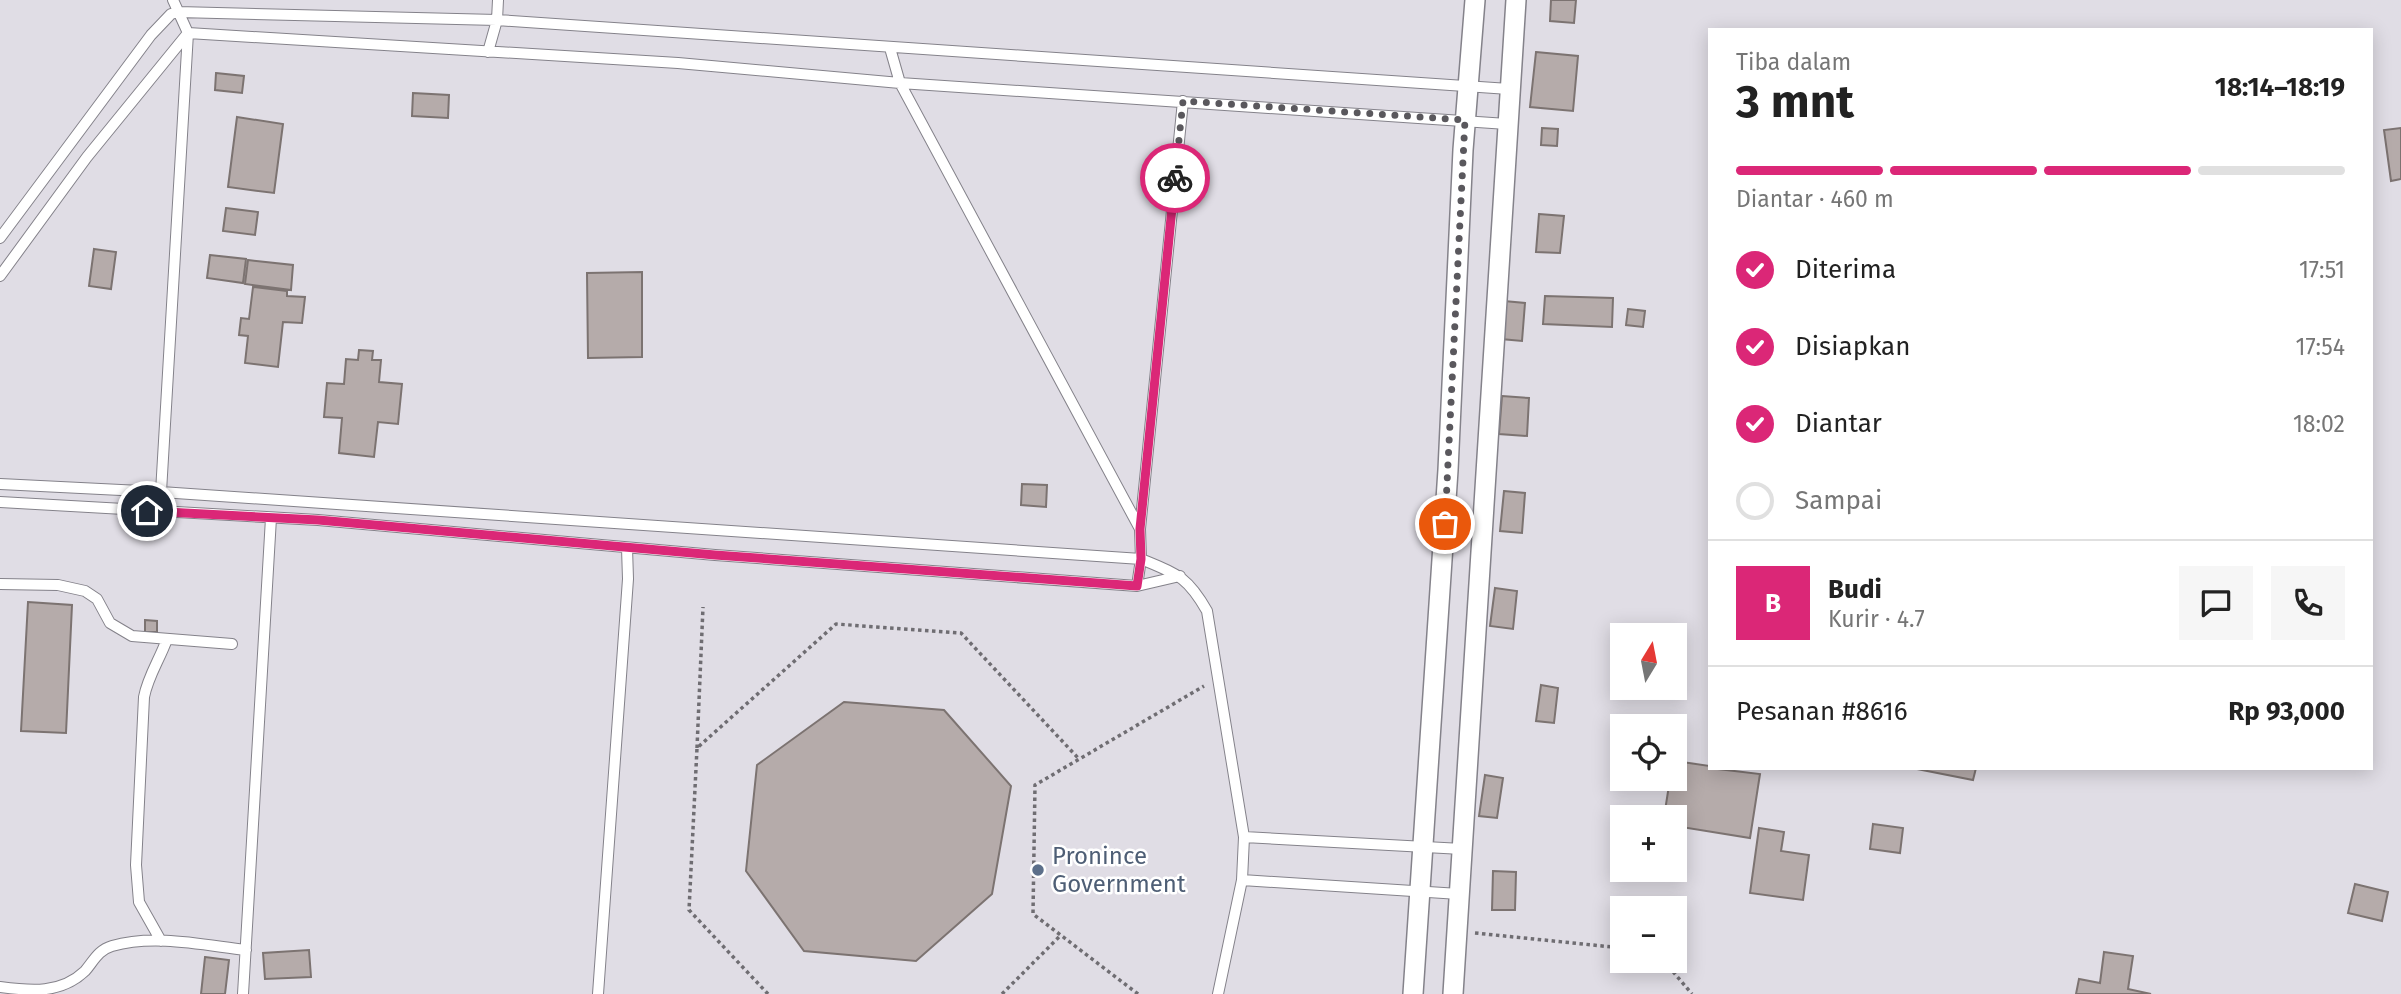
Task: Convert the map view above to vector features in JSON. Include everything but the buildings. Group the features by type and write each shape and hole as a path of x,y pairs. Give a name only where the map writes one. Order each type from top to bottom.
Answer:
{"street":[{"path":"1413,994 1448,470 1465,120 1475,0"},
{"path":"1452,994 1516,0"}],"lane":[{"path":"161,492 188,33 173,0"},
{"path":"488,52 497,20 498,0"},
{"path":"0,238 151,35 171,14 178,12 497,20 1509,89"},
{"path":"188,33 678,63 901,83 1507,124"},
{"path":"0,276 87,157 188,33"},
{"path":"890,48 901,83 1140,529"},
{"path":"1137,586 1141,559 1140,529 1183,101"},
{"path":"0,484 161,492 1141,559 1180,576 1194,589 1207,611 1219,677 1244,837 1242,880 1218,994"},
{"path":"0,502 271,518 1137,586 1180,576"},
{"path":"243,994 271,518"},
{"path":"598,994 628,579 627,548"},
{"path":"0,584 58,585 85,591 97,599 110,623 132,636 232,644"},
{"path":"161,941 139,902 136,865 144,697 147,681 158,663 167,639"},
{"path":"1244,837 1462,849"},
{"path":"1242,880 1459,894"},
{"path":"0,987 43,993 65,987 84,973 94,958 109,947 161,941 246,950"}],"path":[{"path":"703,607 689,910 768,994"},
{"path":"697,748 836,624 961,633 1079,760"},
{"path":"1138,994 1033,914 1035,785 1219,677"},
{"path":"1457,931 1610,946"},
{"path":"1002,994 1061,935"},
{"path":"1674,973 1692,994"}],"way so far":[{"path":"1175,178 1183,101 1465,120 1445,524"}],"place":[{"name":"Pronince Government","path":"1038,870"}],"route":[{"path":"147,511 318,520 715,555 1137,586 1141,559 1140,529 1175,178"}]}
